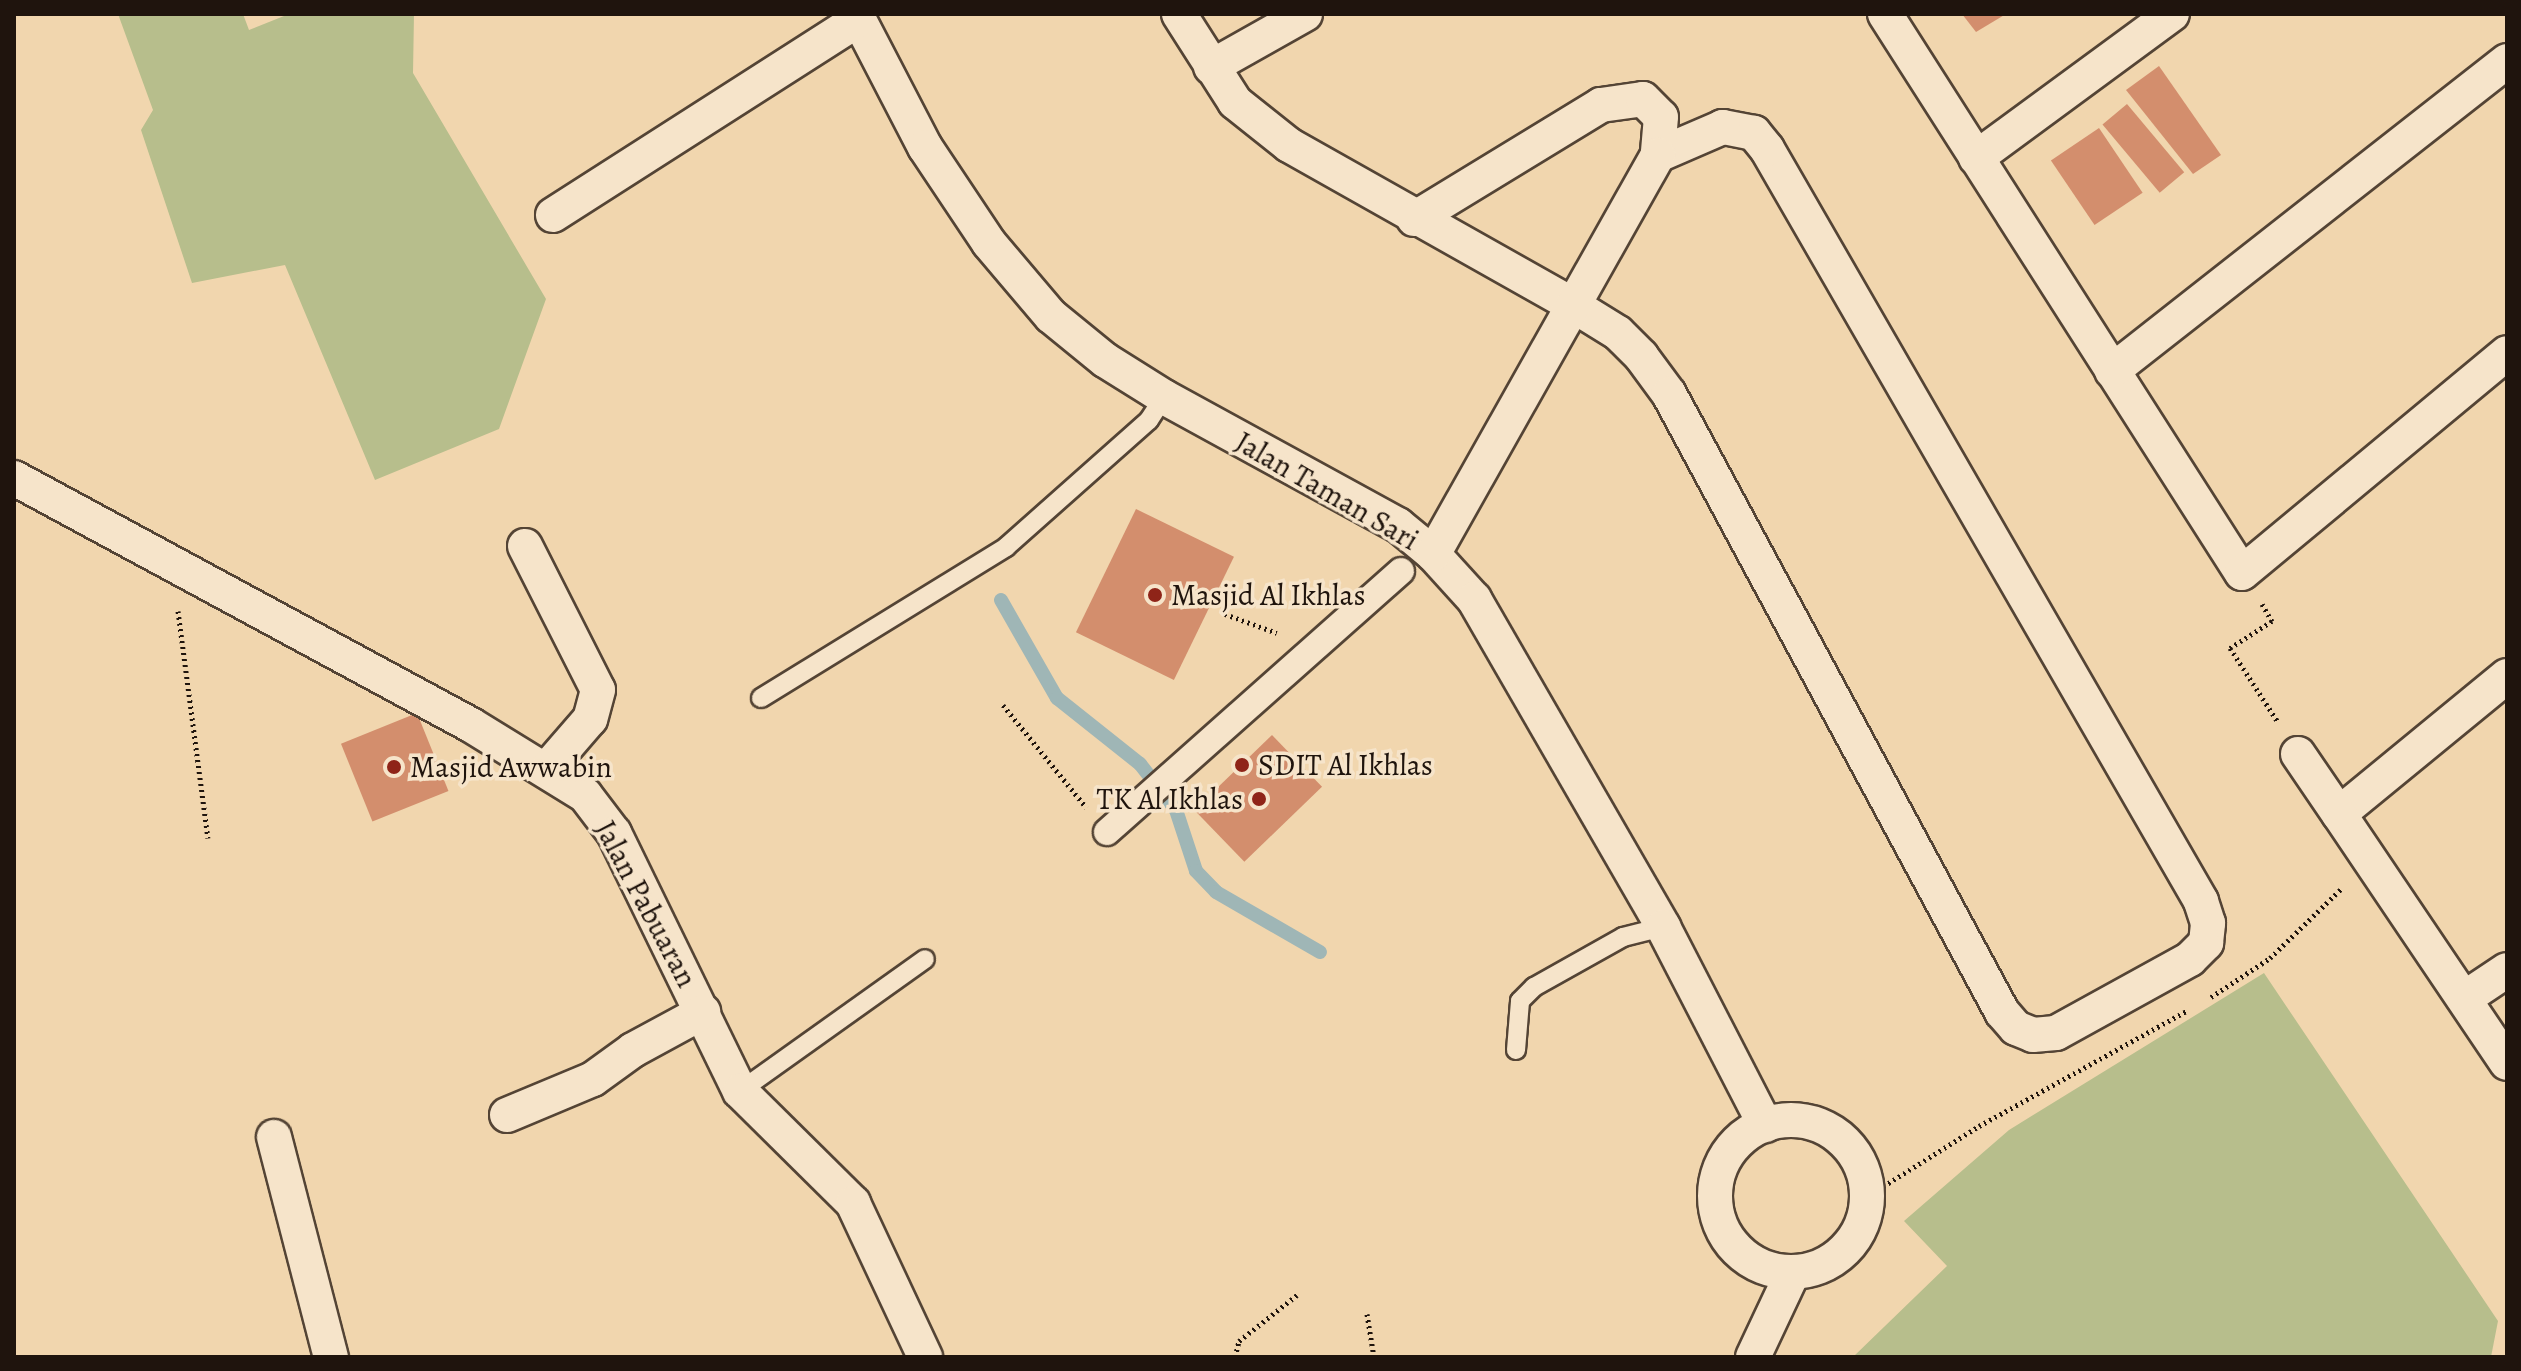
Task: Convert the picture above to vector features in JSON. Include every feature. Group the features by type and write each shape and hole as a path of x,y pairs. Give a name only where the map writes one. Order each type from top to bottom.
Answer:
{"street":[{"path":"1179,14 1235,102 1289,145 1618,333 1669,394 2002,1012 2016,1028 2033,1035 2056,1033 2198,951 2206,943 2208,923 2201,901 1767,149 1754,133 1723,127 1658,155"},
{"path":"1211,67 1305,14"},
{"path":"1885,14 2242,573 2507,353"},
{"path":"1976,158 2172,14"},
{"path":"553,215 858,16"},
{"name":"Jalan Taman Sari","path":"858,16 925,147 989,243 1051,316 1105,360 1164,397 1398,525 1433,554 1474,599 1663,927 1765,1125"},
{"path":"2112,371 2507,61"},
{"path":"1414,219 1616,99 1643,99 1653,106 1663,127 1658,155 1576,307 1433,554"},
{"name":"Jalan Pabuaran","path":"14,478 546,770 585,795 614,833 740,1091 853,1203 925,1357"},
{"path":"525,546 598,690 590,719 546,770"},
{"path":"1107,832 1401,571"},
{"path":"2339,814 2507,676"},
{"path":"2298,754 2507,1063"},
{"path":"2465,998 2507,970"},
{"path":"507,1115 593,1079 633,1050 703,1012"},
{"path":"1794,1119 1822,1126 1846,1143 1862,1167 1868,1196 1862,1225 1846,1249 1822,1266 1793,1272 1767,1268 1743,1255 1725,1235 1715,1210 1716,1184 1724,1158 1741,1137 1765,1125 1794,1119"},
{"path":"274,1137 331,1357"},
{"path":"1753,1357 1793,1272"}],"lane":[{"path":"761,698 1006,547 1149,420 1164,397"},
{"path":"1516,1050 1520,1001 1534,987 1623,937 1663,927"},
{"path":"740,1091 925,959"}],"path":[{"path":"172,566 208,838"},
{"path":"2242,573 2272,621 2230,648 2298,754"},
{"path":"1225,614 1316,647"},
{"path":"1003,705 1107,832"},
{"path":"2207,999 2270,958 2370,860"},
{"path":"1868,1196 1979,1126 2194,1006"},
{"path":"1235,1357 1239,1341 1297,1295"},
{"path":"1367,1314 1374,1357"}],"green space":[{"path":"118,14 243,14 249,30 289,14 414,14 413,73 546,299 499,429 375,480 285,265 192,283 141,130 153,110"},
{"path":"2264,973 2498,1321 2491,1357 1853,1357 1947,1266 1904,1221 2009,1130"}],"building":[{"path":"1962,14 2006,14 1976,32"},
{"path":"2159,66 2221,155 2193,174 2126,90"},
{"path":"2127,104 2184,172 2160,193 2102,125"},
{"path":"2099,128 2143,193 2095,225 2051,160"},
{"name":"Masjid Al Ikhlas","path":"1136,509 1234,557 1174,680 1076,632"},
{"name":"Masjid Awwabin","path":"417,713 448,791 372,822 341,744"},
{"name":"TK Al Ikhlas","path":"1272,735 1322,787 1244,862 1194,810"}],"waterway":[{"path":"1001,600 1057,698 1140,764 1176,810 1196,871 1216,892 1320,952"}],"place":[{"name":"Masjid Al Ikhlas","path":"1155,595"},
{"name":"SDIT Al Ikhlas","path":"1242,765"},
{"name":"Masjid Awwabin","path":"394,767"},
{"name":"TK Al Ikhlas","path":"1259,799"}]}
